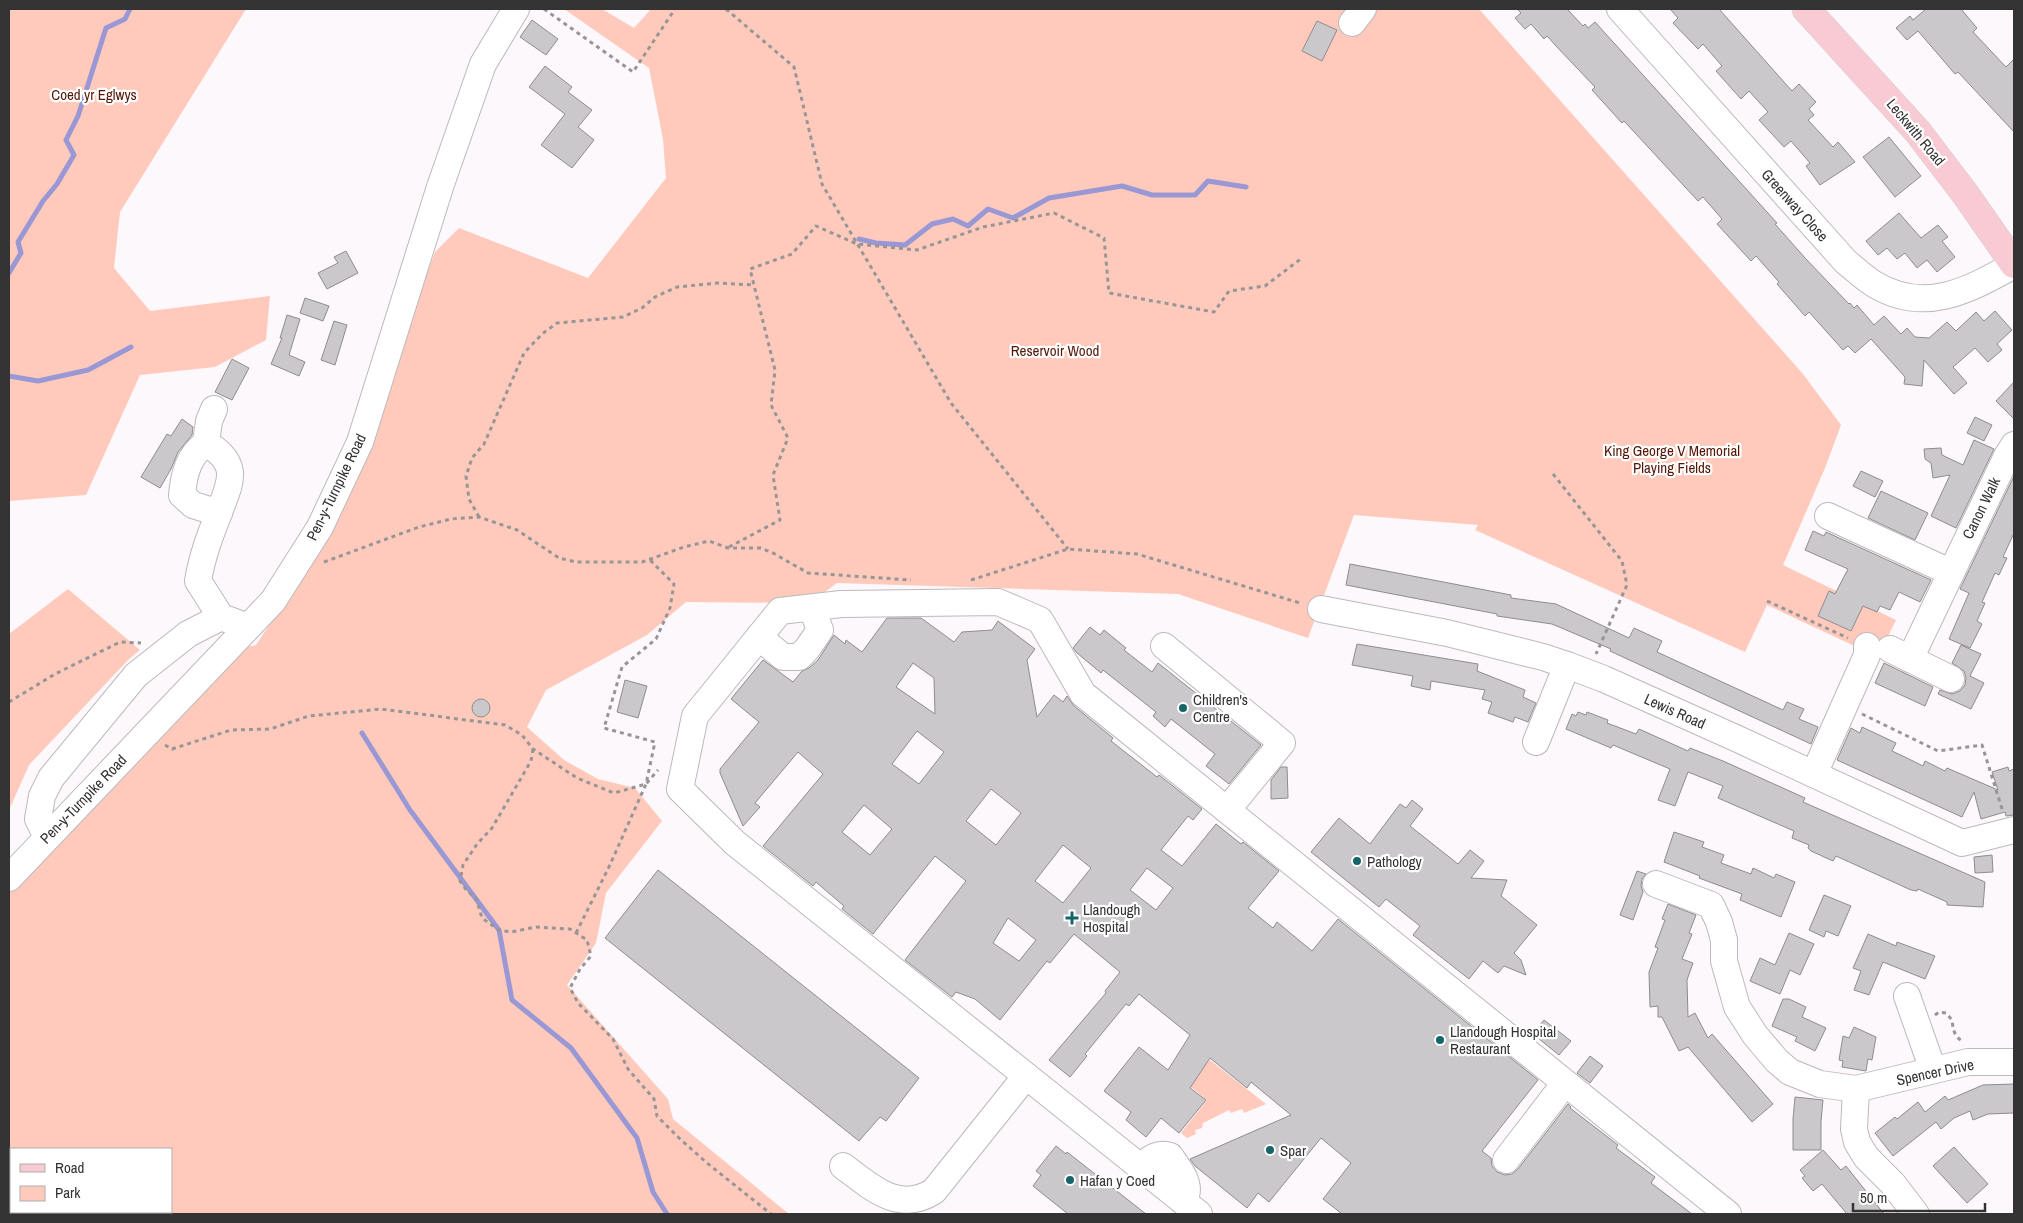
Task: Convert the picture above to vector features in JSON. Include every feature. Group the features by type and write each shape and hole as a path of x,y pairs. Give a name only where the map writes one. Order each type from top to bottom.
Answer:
{"main road":[{"name":"Leckwith Road","path":"1806,9 1918,132 1966,195 2014,265"}],"street":[{"name":"Pen-y-Turnpike Road","path":"9,878 273,601 320,527 360,442 440,187 482,64 516,9"},
{"name":"Greenway Close","path":"1620,9 1846,262 1874,284 1900,295 1926,299 1946,297 1979,284 2014,265"},
{"path":"214,409 209,421 206,443 195,451 188,463 183,480 182,495 193,506 219,513"},
{"path":"206,443 222,454 230,471 229,484 201,560 198,581 221,617 248,627"},
{"name":"Canon Walk","path":"1814,774 1867,655 1889,651 1950,572 2006,456 2014,445"},
{"path":"1828,516 1950,572"},
{"path":"1191,1208 734,843 680,789 695,716 780,611 841,604 998,602 1040,620 1083,694 1728,1214"},
{"path":"759,637 783,657 798,657 807,649 820,630 812,608"},
{"name":"Lewis Road","path":"1321,609 1447,633 1543,657 1578,669 1814,774 1962,843 2011,831"},
{"path":"47,837 38,819 42,796 51,778 136,675 188,634 221,617"},
{"path":"1164,646 1282,743 1227,810"},
{"path":"1889,651 1951,679"},
{"path":"1536,742 1578,669"},
{"name":"Spencer Drive","path":"1656,884 1711,905 1719,922 1724,940 1724,960 1737,1007 1755,1035 1777,1061 1790,1072 1806,1080 1856,1089 1933,1070 1976,1062 2014,1062"},
{"path":"1920,1014 1933,1070"},
{"path":"843,1166 889,1197 917,1206 934,1191 1026,1076"},
{"path":"1506,1160 1565,1083"},
{"path":"1856,1089 1854,1128 1857,1142 1866,1156 1893,1184 1916,1214"}],"path":[{"path":"544,9 633,72 675,9"},
{"path":"726,9 794,67 822,184 951,403 1068,549"},
{"path":"728,548 780,520 773,475 788,438 772,405 775,370 750,269 792,254 816,226 857,244 917,250 983,227 1054,213 1104,238 1109,293 1214,312 1229,291 1265,286 1302,258"},
{"path":"479,517 469,498 466,476 472,458 484,444 524,353 542,334 557,323 623,317 677,287 718,283 754,285"},
{"path":"1553,474 1622,561 1627,585 1578,669"},
{"path":"318,564 419,527 450,519 479,517 517,530 559,558 591,562 625,563 650,560 684,547 709,541 728,548 761,548 808,574 914,580"},
{"path":"962,583 1068,549 1137,554 1321,609"},
{"path":"576,933 609,867 646,784 655,742 604,728 622,667 656,638 670,608 674,584 650,560"},
{"path":"1767,601 1889,651"},
{"path":"9,702 55,674 120,642 149,643 164,653"},
{"path":"1845,706 1938,751 1982,745 2011,831"},
{"path":"145,735 172,749 231,730 270,729 309,716 381,709 505,725 522,735 533,749 577,778 614,793 646,784 658,770"},
{"path":"533,749 531,761 492,828 477,844 463,865 460,881 476,898 482,918 499,930 512,932 536,927 570,929 587,940 591,956 580,969 570,988 578,1003 613,1039 628,1068 654,1098 657,1116 707,1163 771,1214"},
{"path":"1920,1014 1929,1020 1938,1012 1946,1013 1952,1020 1953,1031 1958,1038 1966,1043 1976,1062"}],"green space":[{"name":"Coed yr Eglwys","path":"9,9 246,9 120,212 114,268 150,311 270,296 266,340 215,367 140,375 86,495 9,501"},
{"path":"564,9 602,9 634,28 651,9 1479,9 1803,374 1841,425 1825,468 1783,565 1896,620 1878,657 1767,605 1745,652 1475,530 1478,525 1354,515 1308,638 1178,594 837,583 810,603 686,602 647,635 546,690 527,727 564,760 598,779 635,788 662,821 606,893 596,943 567,985 668,1099 673,1119 789,1214 9,1214 9,891 242,648 256,645 333,528 435,252 459,228 588,278 666,178 663,139 649,68"},
{"path":"68,589 140,650 129,659 29,765 9,810 9,634"},
{"path":"1210,1060 1266,1104 1244,1113 1242,1109 1231,1113 1229,1110 1203,1123 1202,1128 1195,1130 1196,1134 1187,1138 1181,1133 1207,1100 1187,1084"}],"building":[{"path":"1517,9 1567,9 1583,26 1585,24 1588,28 1595,22 1777,223 1775,224 1806,259 1849,304 1854,308 1857,305 1874,325 1884,316 1901,334 1907,328 1915,337 1929,338 1947,322 1956,331 1976,312 1984,321 1995,311 2012,330 1997,344 2002,350 1988,362 1975,348 1953,367 1967,383 1954,394 1924,360 1922,386 1904,384 1905,377 1871,339 1855,353 1848,346 1843,350 1809,312 1805,316 1756,256 1751,261 1717,224 1722,219 1703,197 1698,201 1624,121 1622,123 1592,90 1595,87 1547,36 1544,39 1531,24 1525,29 1515,18 1521,13"},
{"path":"1670,9 1719,9 1792,91 1799,84 1816,102 1809,109 1814,115 1808,120 1833,147 1838,142 1855,162 1820,185 1806,166 1810,163 1791,141 1784,147 1759,120 1768,112 1749,91 1741,99 1716,71 1722,66 1703,44 1698,49 1673,23 1678,18"},
{"path":"1926,9 1961,9 1977,28 1973,32 2006,67 2014,59 2014,132 1958,72 1955,74 1918,31 1907,40 1896,28 1910,16 1913,20"},
{"path":"532,20 558,39 546,55 520,37"},
{"path":"1317,21 1337,30 1322,61 1302,51"},
{"path":"545,66 572,87 568,92 592,110 578,127 594,140 572,168 541,145 565,114 529,87"},
{"path":"1889,137 1921,176 1895,197 1863,157"},
{"path":"1899,213 1921,238 1938,225 1948,237 1942,241 1955,257 1937,272 1927,260 1917,268 1905,253 1897,259 1887,248 1878,255 1866,241"},
{"path":"346,251 358,273 327,289 318,273 338,263 334,257"},
{"path":"305,298 329,306 323,321 300,313"},
{"path":"287,315 300,319 289,355 305,362 299,376 271,364 282,338 280,338"},
{"path":"334,321 347,325 335,365 321,360"},
{"path":"232,359 249,368 232,400 215,392"},
{"path":"2014,382 2014,419 1996,401"},
{"path":"1975,417 1992,425 1984,441 1967,433"},
{"path":"182,419 193,427 192,435 178,452 160,488 141,477 167,434 171,436"},
{"path":"1974,440 1994,449 1956,528 1931,516 1950,475 1933,478 1931,463 1925,459 1924,449 1941,448 1942,455 1963,465"},
{"path":"1861,471 1883,481 1875,497 1853,486"},
{"path":"2014,476 2014,533 2003,557 2007,558 1999,575 1995,573 1982,602 1985,603 1977,621 1982,624 1970,648 1949,639 1969,593 1960,589"},
{"path":"1881,491 1928,513 1915,540 1868,518"},
{"path":"1813,531 1824,536 1826,532 1931,580 1920,602 1899,592 1890,610 1880,606 1877,612 1863,606 1851,631 1818,616 1829,591 1835,594 1848,569 1805,550"},
{"path":"1350,564 1511,595 1511,598 1556,604 1629,638 1634,628 1662,641 1657,652 1783,710 1787,702 1804,709 1799,719 1818,727 1811,744 1610,651 1611,649 1552,624 1497,616 1497,614 1346,585"},
{"path":"887,618 921,618 954,642 962,632 992,630 998,621 1035,649 1027,660 1037,717 1054,695 1063,702 1067,696 1074,706 1113,738 1111,741 1202,809 1193,820 1188,816 1161,850 1182,866 1216,824 1241,844 1243,842 1279,871 1248,908 1273,928 1277,922 1312,951 1338,919 1538,1080 1482,1151 1491,1158 1492,1166 1497,1172 1505,1175 1512,1174 1518,1169 1568,1104 1570,1108 1618,1145 1616,1148 1655,1177 1651,1183 1692,1214 1342,1214 1323,1199 1351,1163 1321,1138 1269,1202 1258,1193 1247,1208 1195,1166 1190,1159 1291,1115 1251,1082 1247,1088 1210,1058 1190,1088 1206,1100 1179,1133 1161,1118 1146,1137 1126,1120 1131,1112 1104,1091 1139,1047 1168,1070 1190,1035 1139,994 1129,1006 1126,1004 1085,1054 1087,1056 1070,1077 1049,1060 1106,993 1105,991 1120,972 1074,934 1050,963 1047,961 1000,1020 975,999 956,992 952,997 905,960 966,881 935,856 873,934 842,909 844,906 816,882 813,886 763,846 823,774 798,752 755,803 760,807 743,826 720,769 759,722 731,699 763,660 793,682 802,671 818,660 834,635 845,644 846,640 862,652","holes":["913,663 934,678 935,714 896,687","917,731 944,752 919,784 892,764","991,789 1021,813 996,845 966,821","864,805 892,829 870,855 842,832","1063,845 1091,868 1063,903 1035,881","1147,868 1173,888 1156,910 1130,890","1008,918 1036,940 1019,961 993,943"]},
{"name":"Children's Centre","path":"1090,627 1100,635 1104,630 1126,648 1124,650 1152,672 1158,663 1261,745 1229,784 1206,766 1215,754 1171,719 1165,727 1153,716 1156,712 1103,670 1101,673 1077,653 1073,648"},
{"path":"1357,644 1478,664 1477,671 1525,690 1523,697 1536,703 1528,722 1515,717 1513,722 1488,713 1492,702 1482,699 1485,690 1431,681 1430,690 1411,686 1413,676 1352,665"},
{"path":"1961,645 1981,654 1970,676 1984,683 1971,709 1938,694 1940,690 1952,694 1960,691 1965,685 1964,671 1952,663"},
{"path":"1884,663 1933,687 1925,706 1875,683"},
{"path":"625,680 647,686 638,718 617,712"},
{"path":"481,699 487,702 490,708 487,714 481,717 475,714 472,708 475,702"},
{"path":"1578,712 1586,715 1587,712 1608,720 1607,723 1636,734 1639,729 1688,751 1690,748 1723,761 1805,798 1803,802 1985,882 1983,907 1947,905 1947,902 1918,889 1917,891 1911,890 1836,856 1833,861 1811,851 1808,848 1809,845 1792,838 1794,831 1718,798 1723,786 1688,772 1675,806 1658,800 1670,769 1613,745 1611,748 1566,729 1572,714 1576,716"},
{"path":"1862,727 1896,743 1892,751 1923,766 1925,761 1945,771 1947,768 1998,790 1992,772 2008,767 2009,771 2014,769 2014,815 2006,816 2005,812 1981,819 1974,792 1962,817 1837,760 1851,728 1860,733"},
{"path":"1281,767 1287,767 1288,798 1271,799 1271,780"},
{"path":"1412,800 1423,809 1410,826 1458,864 1470,850 1484,861 1471,878 1507,880 1501,896 1537,925 1514,953 1521,960 1526,975 1504,966 1498,973 1483,961 1469,979 1413,935 1420,926 1386,899 1379,907 1311,852 1339,818 1370,844 1400,804 1406,808"},
{"path":"1674,832 1704,842 1702,847 1724,855 1721,863 1751,874 1753,868 1774,878 1776,874 1795,882 1781,917 1740,900 1742,894 1699,878 1700,876 1664,862"},
{"path":"1992,855 1993,872 1975,873 1974,857"},
{"path":"658,870 919,1078 886,1121 880,1117 859,1141 605,938"},
{"path":"1637,871 1646,874 1642,879 1641,886 1643,892 1633,920 1620,915"},
{"path":"1824,895 1851,906 1838,936 1826,931 1824,937 1809,930"},
{"path":"1668,904 1696,915 1689,933 1692,934 1682,959 1693,963 1687,980 1688,1017 1695,1013 1708,1038 1712,1034 1773,1104 1752,1122 1688,1047 1679,1051 1662,1017 1658,1017 1658,1006 1650,1007 1649,972 1658,948 1655,947 1665,920 1662,919"},
{"path":"1789,933 1814,944 1800,975 1790,970 1780,994 1750,981 1760,958 1775,965"},
{"path":"1868,934 1896,946 1897,942 1935,956 1925,979 1883,962 1869,995 1854,990 1861,971 1853,968"},
{"path":"1783,999 1789,999 1806,1007 1802,1017 1826,1028 1815,1051 1795,1041 1797,1037 1772,1026"},
{"path":"1544,1020 1571,1041 1559,1055 1533,1034"},
{"path":"1854,1027 1876,1037 1872,1060 1868,1059 1866,1071 1842,1067 1843,1061 1839,1060 1843,1036 1849,1038"},
{"path":"1590,1056 1603,1066 1590,1083 1577,1073"},
{"path":"2014,1084 2014,1113 1988,1114 1973,1120 1970,1111 1954,1118 1941,1129 1936,1122 1893,1156 1875,1133 1895,1117 1897,1119 1918,1102 1925,1112 1945,1096 1948,1100 1983,1085"},
{"path":"1795,1097 1823,1100 1821,1150 1793,1150"},
{"name":"Hafan y Coed","path":"1056,1146 1066,1154 1067,1152 1146,1214 1068,1214 1033,1186 1041,1175 1036,1171"},
{"path":"1954,1147 1988,1184 1967,1203 1933,1166"},
{"path":"1823,1150 1841,1170 1846,1166 1884,1214 1847,1214 1822,1184 1813,1191 1802,1178 1805,1176 1800,1170"}],"waterway":[{"path":"9,273 21,253 18,242 74,155 66,140 78,116 106,28 125,19 130,9"},
{"path":"859,239 876,243 905,245 932,224 953,219 968,226 988,209 1013,218 1049,198 1122,186 1152,195 1195,195 1208,181 1246,187"},
{"path":"9,376 38,381 88,370 131,347"},
{"path":"362,733 410,810 499,930 512,1000 571,1048 637,1138 653,1192 667,1214"}],"place":[{"name":"Children's Centre","path":"1183,708"},
{"name":"Pathology","path":"1357,861"},
{"name":"Llandough Hospital","path":"1072,918"},
{"name":"Llandough Hospital Restaurant","path":"1440,1040"},
{"name":"Spar","path":"1270,1150"},
{"name":"Hafan y Coed","path":"1070,1180"}],"park label":[{"name":"Reservoir Wood","path":"1055,350"},
{"name":"King George V Memorial Playing Fields","path":"1672,458"}]}
